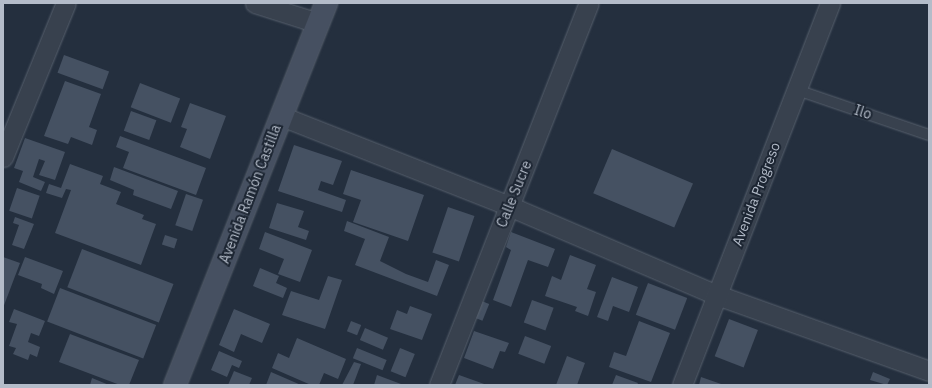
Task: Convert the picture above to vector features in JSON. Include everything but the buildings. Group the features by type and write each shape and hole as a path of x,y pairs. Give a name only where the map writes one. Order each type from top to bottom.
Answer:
{"main road":[{"name":"Avenida Ramón Castilla","path":"175,385 326,3"}],"street":[{"path":"3,157 66,3"},
{"path":"255,3 318,23"},
{"name":"Calle Sucre","path":"439,385 589,3"},
{"name":"Avenida Progreso","path":"682,385 830,3"},
{"path":"281,116 509,206 717,295 929,371"}],"lane":[{"name":"Ilo","path":"797,90 929,135"}]}
